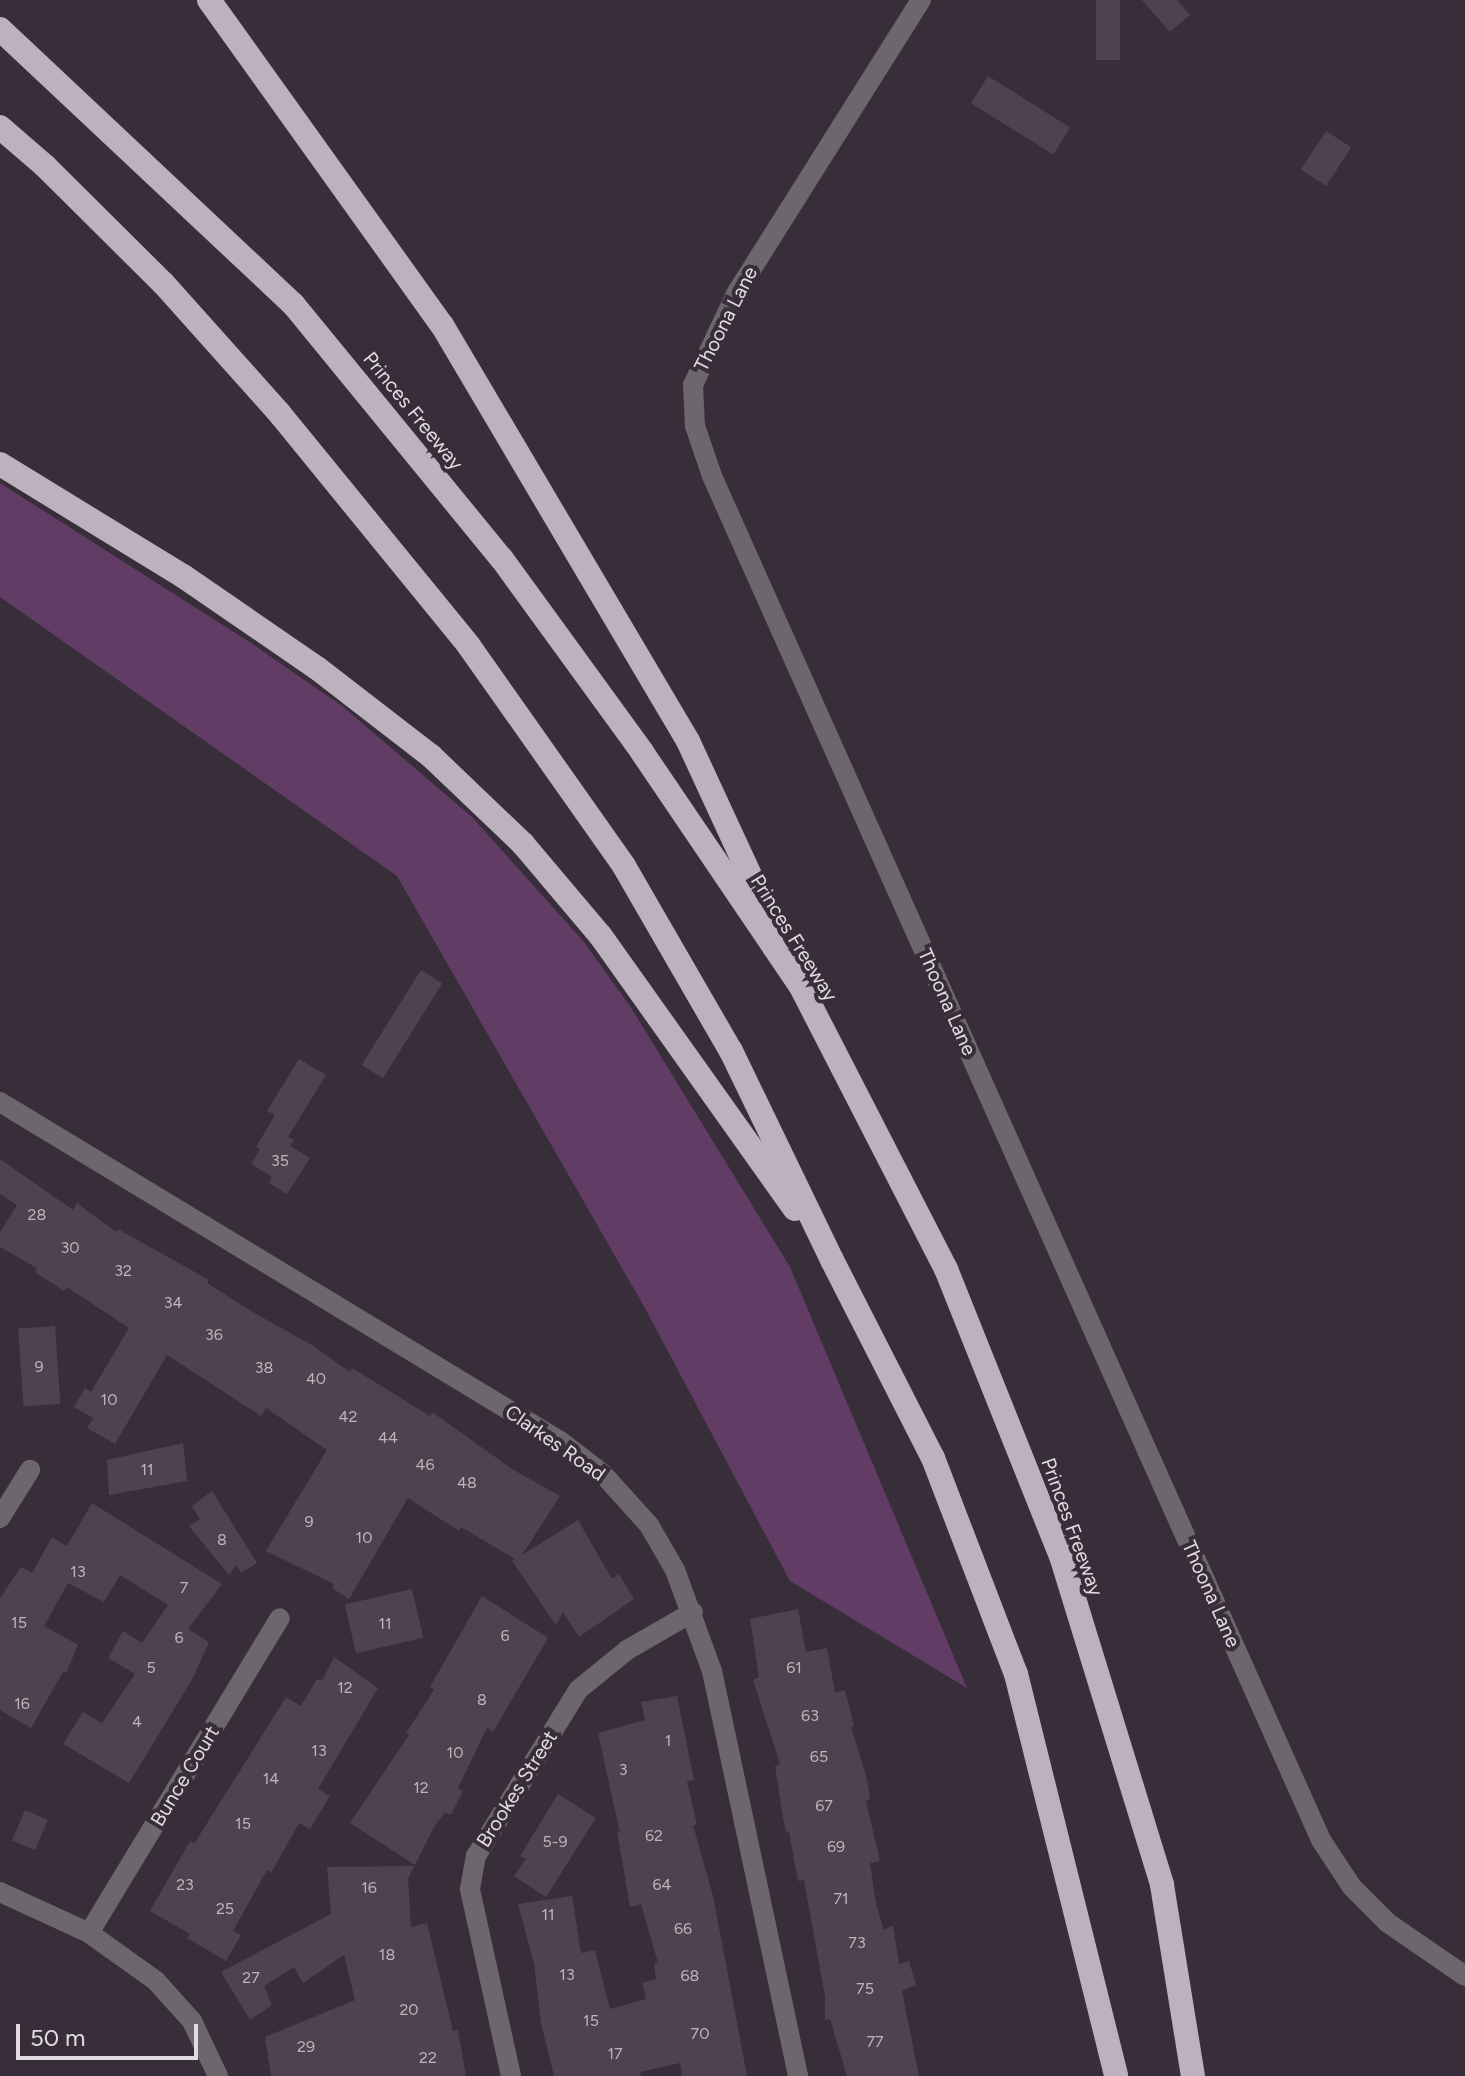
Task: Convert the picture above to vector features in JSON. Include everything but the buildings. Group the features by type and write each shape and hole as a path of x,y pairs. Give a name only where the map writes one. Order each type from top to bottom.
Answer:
{"highway":[{"path":"209,0 442,325 551,506 688,741 800,985"},
{"name":"Princes Freeway","path":"0,29 293,304 502,559 642,752 800,985 946,1269 1061,1556 1162,1885 1193,2076"},
{"path":"0,127 45,166 163,283 280,414 469,646 624,866 731,1051 832,1260 933,1458 1016,1674 1116,2076"},
{"path":"0,464 183,576 317,668 431,756 523,844 600,935 832,1260"}],"street":[{"name":"Thoona Lane","path":"921,0 737,292 693,385 695,426 712,476 1321,1840 1352,1887 1388,1923 1465,1976"},
{"name":"Clarkes Road","path":"0,1102 560,1441 602,1473 649,1525 675,1570 693,1612 712,1671 798,2076"},
{"path":"0,1518 30,1470"},
{"name":"Brookes Street","path":"511,2076 470,1889 476,1856 578,1690 627,1650 693,1612"},
{"name":"Bunce Court","path":"89,1933 280,1618"},
{"path":"0,1892 89,1933 156,1981 192,2021 218,2076"}],"shaded area":[{"path":"0,483 251,643 342,706 472,817 584,942 630,1006 790,1267 967,1688 790,1581 646,1310 397,876 0,597"}]}
